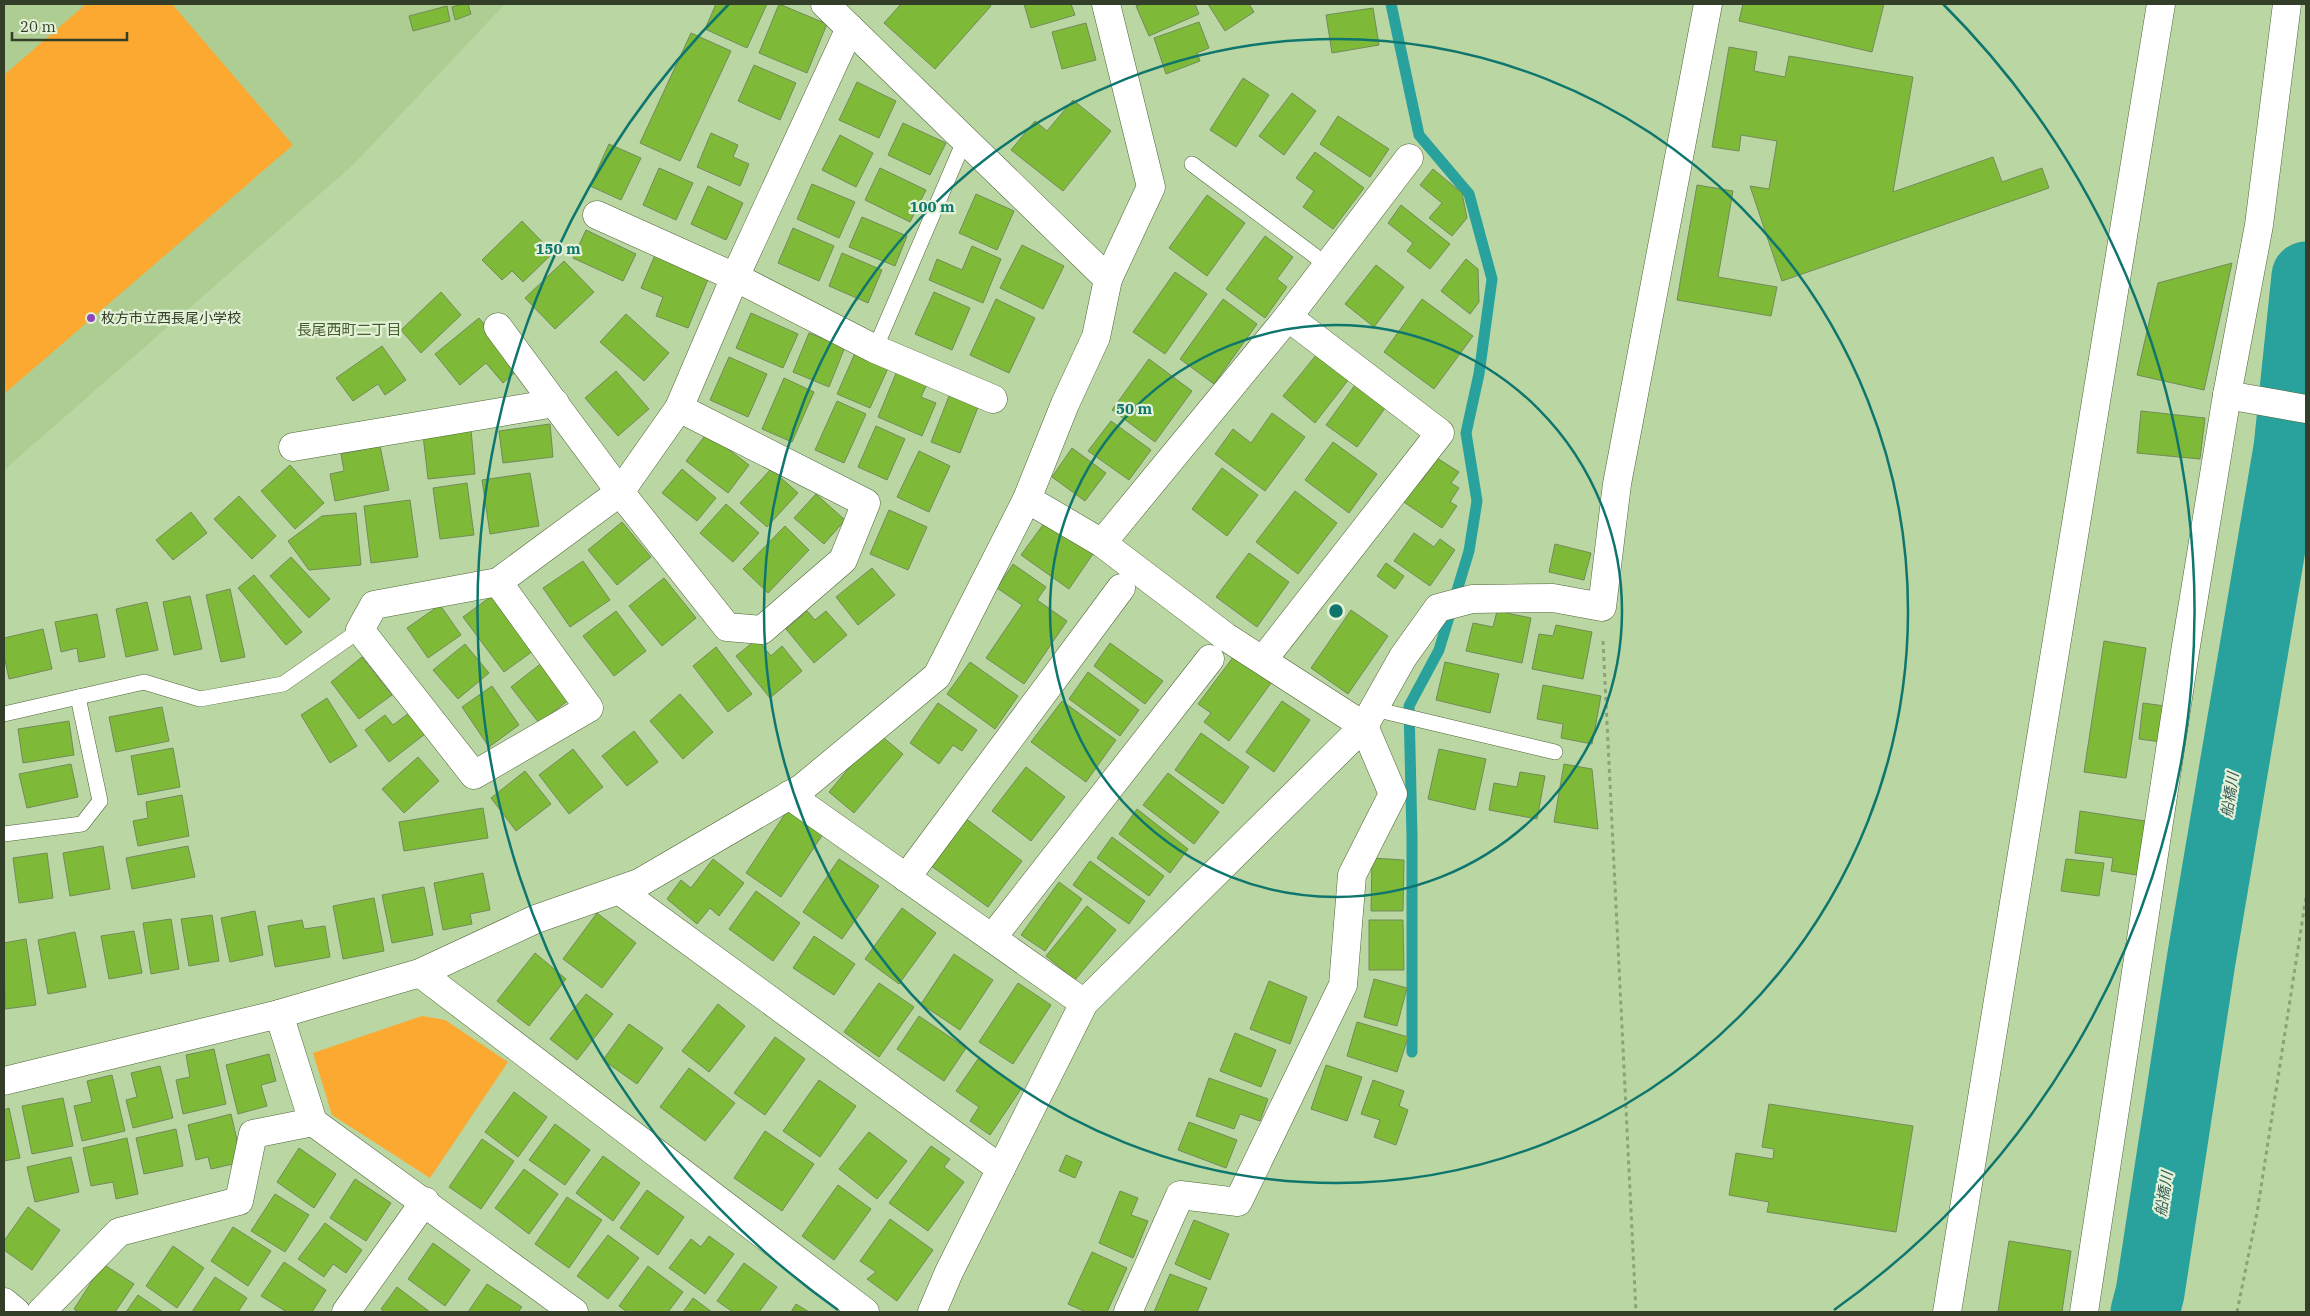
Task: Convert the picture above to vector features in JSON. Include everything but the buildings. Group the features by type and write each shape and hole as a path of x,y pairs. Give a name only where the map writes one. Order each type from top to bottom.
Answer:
{"street":[{"path":"825,4 1108,279"},
{"path":"4,1081 279,1014 420,973 536,919 640,883 809,782 937,676 1027,499 1065,404 1096,336 1108,279 1151,187 1106,4"},
{"path":"932,1312 1084,1003 1378,716 1403,657 1438,608 1472,599 1553,598 1602,608 1617,484 1708,4"},
{"path":"1948,1312 2161,4"},
{"path":"2084,1312 2185,652 2235,397 2260,225 2288,4"},
{"path":"498,582 589,708 474,776 360,630 374,605 498,582 620,492 679,408 735,277 850,28"},
{"path":"1102,543 1288,317 1409,158"},
{"path":"597,215 735,277 874,349 993,399"},
{"path":"1263,660 1440,433 1288,317"},
{"path":"498,327 620,492 727,627 762,630 843,560 866,503 679,408"},
{"path":"2235,397 2306,409"},
{"path":"293,447 556,403"},
{"path":"1027,499 1102,543 1219,631 1263,660 1378,716"},
{"path":"906,878 1121,588"},
{"path":"992,938 1210,659"},
{"path":"1128,1312 1180,1195 1238,1202 1343,985 1352,875 1393,794 1378,716"},
{"path":"789,795 1084,1003"},
{"path":"619,890 1001,1169"},
{"path":"420,973 865,1312"},
{"path":"279,1014 313,1122 424,1201 561,1308"},
{"path":"42,1312 119,1232 239,1201 253,1134 313,1122"},
{"path":"346,1312 424,1201"},
{"path":"4,1302 16,1312"}],"lane":[{"path":"874,349 965,139"},
{"path":"1192,164 1328,265"},
{"path":"4,714 144,682 200,699 283,684 360,630"},
{"path":"4,834 82,824 100,801 78,697"},
{"path":"1378,716 1423,719 1555,752"}],"path":[{"path":"1602,608 1636,1312"},
{"path":"2237,1312 2257,1213 2306,897"}],"shaded area":[{"name":"枚方市立西長尾小学校","path":"4,4 505,4 353,165 4,470"},
{"path":"86,4 172,4 293,145 4,394 4,75"},
{"path":"422,1016 445,1020 508,1062 430,1178 332,1115 313,1053"}],"waterway":[{"path":"1391,4 1419,135 1469,194 1492,279 1479,374 1466,433 1477,501 1469,551 1439,650 1409,706 1412,837 1412,1052"},
{"name":"船橋川","path":"2145,1312 2150,1293 2201,961 2288,448 2306,276"}],"place":[{"name":"枚方市立西長尾小学校","path":"91,318"}],"district":[{"name":"長尾西町二丁目","path":"349,330"}]}
